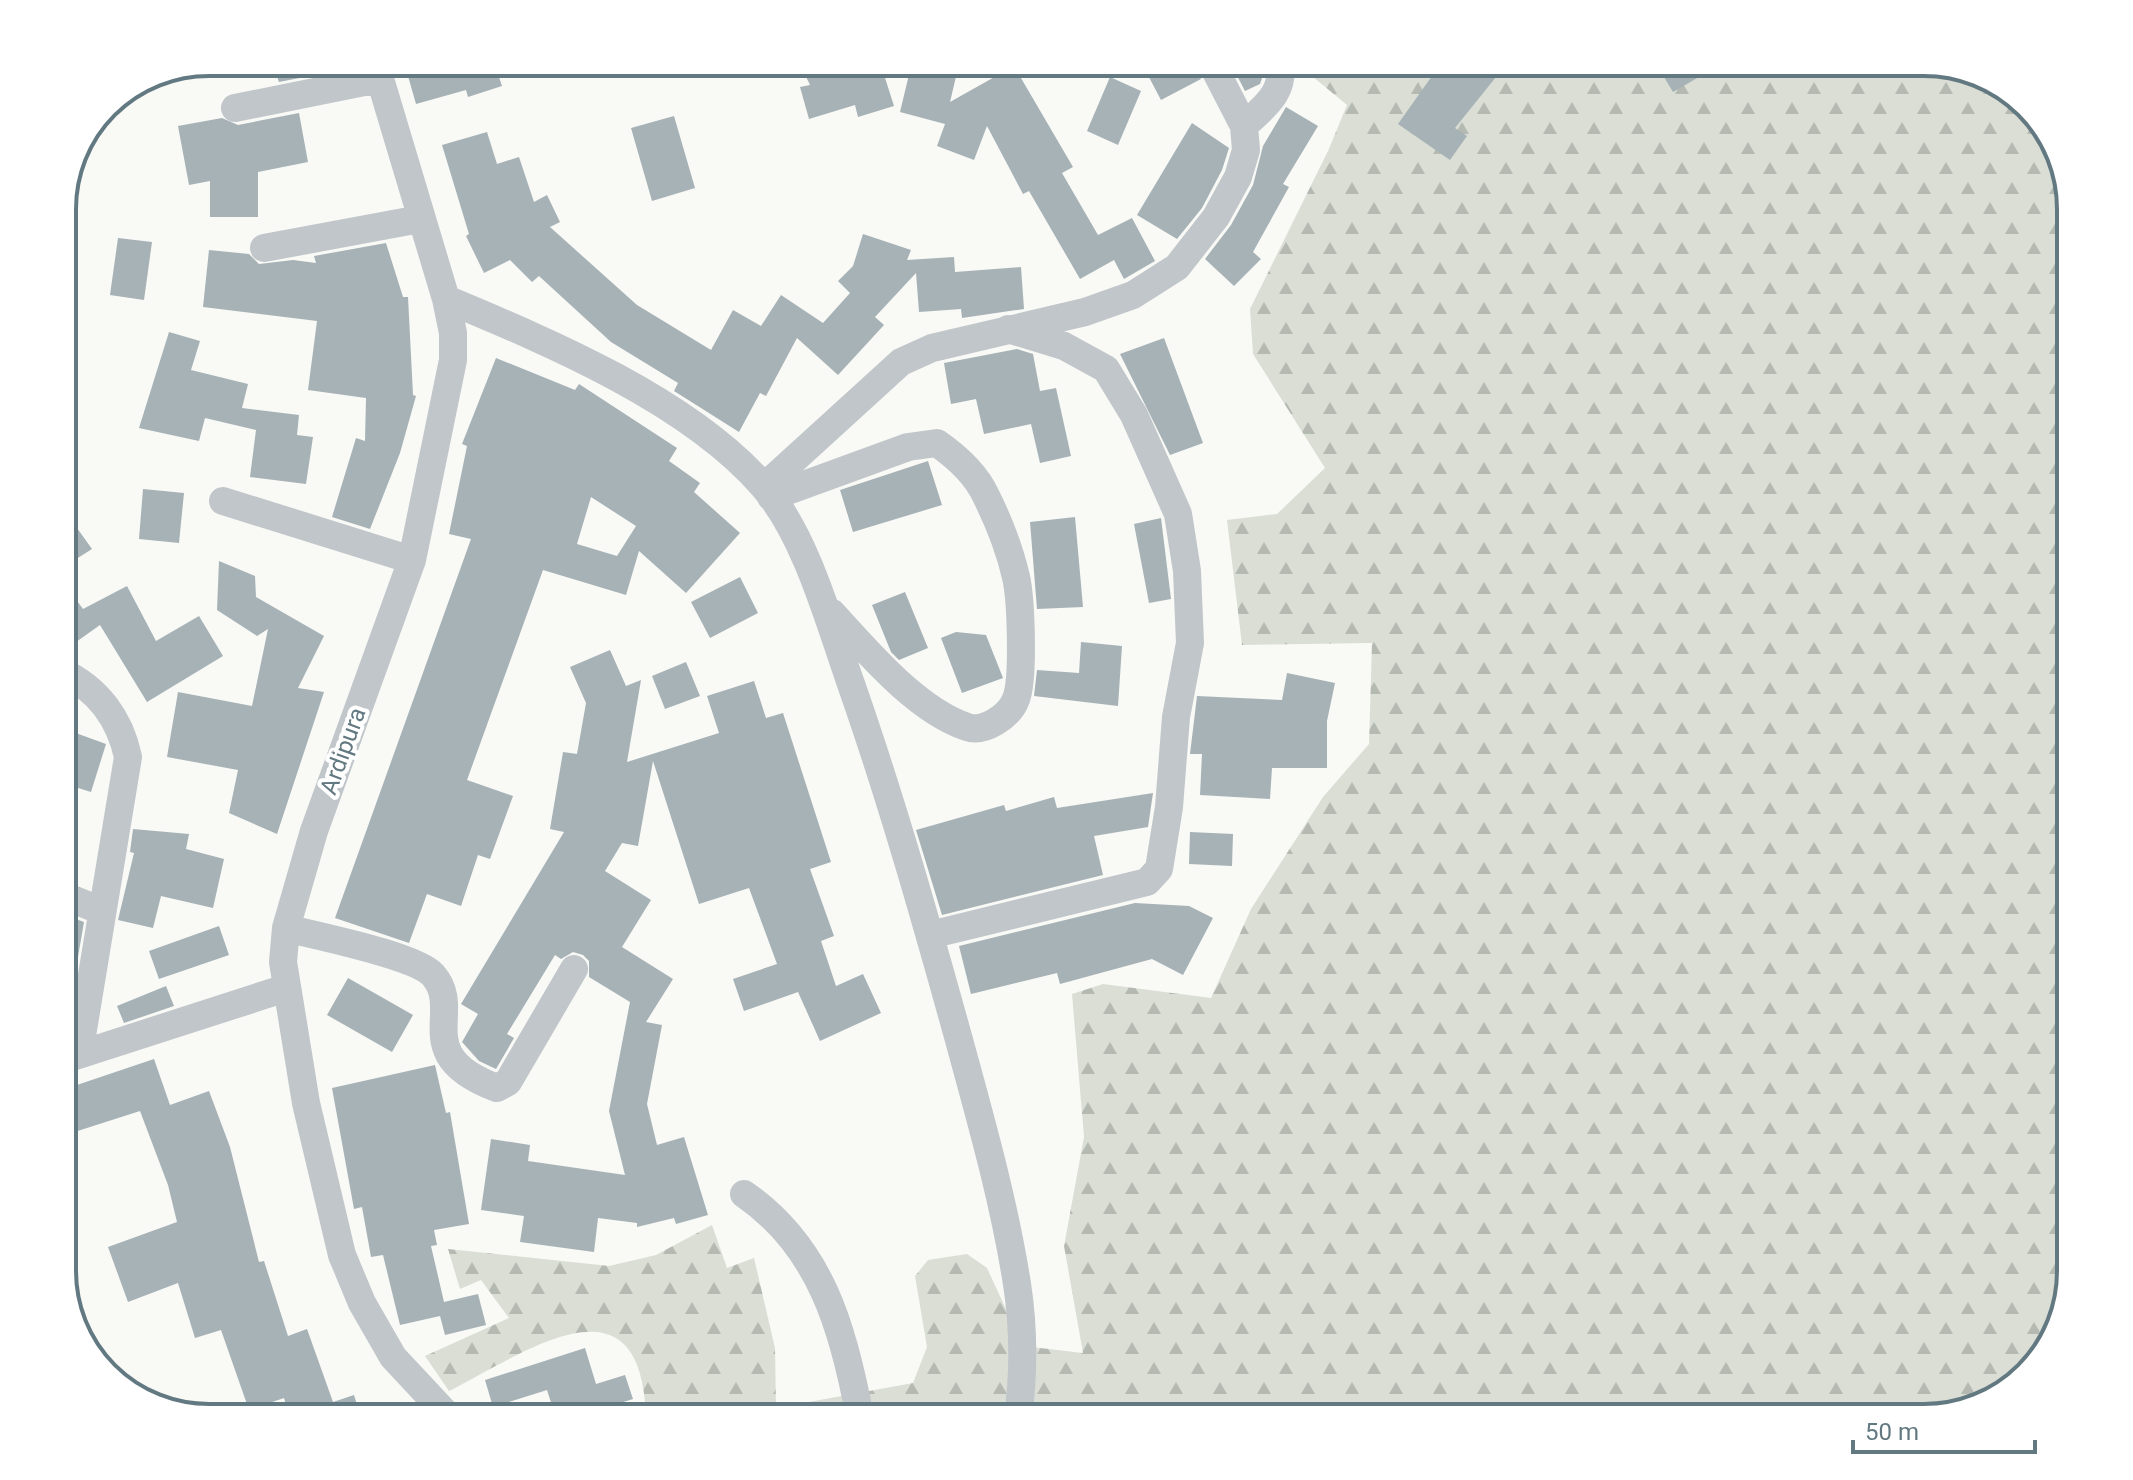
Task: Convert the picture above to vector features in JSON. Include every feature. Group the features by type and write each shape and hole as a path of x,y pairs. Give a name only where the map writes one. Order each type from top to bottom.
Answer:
{"street":[{"path":"235,108 358,76"},
{"name":"Ardipura","path":"378,76 446,299 453,333 453,360 412,560 314,831 286,928 283,962 306,1103 342,1255 362,1303 393,1357 437,1404"},
{"path":"767,492 901,362 932,348 1085,312 1133,295 1177,267 1216,217 1238,177 1246,150 1244,126 1218,76"},
{"path":"1244,126 1279,90 1282,76"},
{"path":"264,248 420,219"},
{"path":"446,299 536,336 681,417 735,458 767,492 796,543 823,604 930,935 995,1175 1017,1284 1025,1366 1020,1404"},
{"path":"930,935 1147,882 1159,869 1169,807 1176,717 1190,643 1187,571 1178,514 1134,415 1106,369 1064,346 1008,329"},
{"path":"767,492 908,447 937,443 960,459 986,495 1016,577 1020,629 1017,698 1007,713 992,724 969,728 940,713 887,673 823,604"},
{"path":"223,501 412,560"},
{"path":"76,678 105,705 122,730 128,757 102,911 76,1033"},
{"path":"76,901 102,911"},
{"path":"286,928 424,968 441,987 445,1048 466,1072 497,1088 508,1082 574,969"},
{"path":"76,1055 286,988"},
{"path":"744,1194 785,1226 822,1284 836,1314 857,1404"}],"green space":[{"path":"1312,76 1942,77 1998,98 2024,121 2043,150 2050,166 2057,209 2057,1271 2052,1306 2035,1345 2012,1371 1983,1390 1959,1399 1924,1404 798,1404 913,1383 927,1347 915,1276 928,1260 967,1254 987,1268 1023,1346 1083,1353 1064,1246 1084,1137 1072,994 1103,984 1211,998 1251,909 1323,797 1369,744 1372,643 1242,645 1227,520 1277,514 1325,468 1253,354 1250,309 1328,151 1347,105"},
{"path":"712,1225 727,1268 754,1258 775,1348 776,1404 644,1404 640,1372 624,1345 602,1333 575,1333 544,1343 449,1391 425,1356 509,1318 481,1280 460,1289 448,1249 609,1266 656,1255"}],"building":[{"path":"277,76 310,76 279,82"},
{"path":"408,76 499,76 502,86 468,97 466,90 416,104"},
{"path":"806,76 884,76 894,106 858,117 855,105 809,119 800,87 810,85"},
{"path":"909,76 956,76 950,102 996,76 1020,76 1073,167 1062,173 1098,235 1132,218 1155,261 1124,279 1114,260 1080,279 1029,191 1023,194 987,126 974,160 937,146 945,124 900,112"},
{"path":"1148,76 1200,76 1201,79 1161,100"},
{"path":"1237,76 1263,76 1260,84 1245,91"},
{"path":"1432,76 1496,77 1455,128 1467,136 1450,160 1398,124"},
{"path":"1663,76 1701,76 1673,92"},
{"path":"1110,77 1141,91 1118,145 1087,131"},
{"path":"1286,107 1318,126 1283,184 1289,187 1253,252 1261,259 1234,286 1205,259 1231,225 1253,185 1263,146"},
{"path":"299,113 308,162 258,172 258,217 210,217 210,181 189,185 178,126 222,118 238,125"},
{"path":"674,116 695,188 652,201 631,128"},
{"path":"1192,123 1229,148 1222,170 1202,208 1177,239 1137,215"},
{"path":"487,132 497,164 519,157 534,202 547,195 560,222 550,227 637,305 711,350 733,310 761,326 781,295 823,323 850,293 838,281 853,266 863,234 911,250 907,260 954,257 955,272 1021,267 1024,309 962,318 961,309 919,312 916,273 875,317 884,325 838,375 797,338 766,396 760,393 739,432 674,391 678,383 611,342 539,276 532,282 510,260 484,273 466,236 469,234 442,145"},
{"path":"118,238 152,242 144,300 110,295"},
{"path":"386,243 403,297 408,297 413,395 416,396 400,453 370,529 332,517 356,438 365,441 366,398 308,390 317,321 203,307 209,250 249,254 259,264 293,260 316,263 314,256"},
{"path":"169,332 200,341 191,370 248,384 242,408 299,415 297,435 313,437 306,484 250,477 256,430 205,418 199,441 139,428"},
{"path":"1164,338 1203,443 1170,455 1120,354"},
{"path":"1017,349 1033,354 1040,391 1056,388 1071,456 1040,463 1031,424 984,434 976,399 951,404 944,363"},
{"path":"496,358 575,390 579,384 677,448 669,461 700,483 694,492 740,533 686,593 639,551 626,595 543,570 467,780 513,796 490,859 478,855 461,906 427,894 409,943 335,918 471,539 449,534 467,446 462,444","holes":["591,497 636,526 617,556 577,544"]},
{"path":"928,461 942,505 853,532 840,490"},
{"path":"143,489 184,493 179,543 139,539"},
{"path":"1075,517 1083,607 1037,609 1030,522"},
{"path":"1161,518 1171,599 1149,603 1134,524"},
{"path":"76,527 92,549 76,559"},
{"path":"219,561 255,576 256,597 324,636 298,688 324,692 277,834 229,813 238,770 167,757 178,692 252,706 268,629 257,636 217,610"},
{"path":"740,577 758,613 710,638 691,602"},
{"path":"127,586 156,641 199,616 223,656 147,702 100,625 76,642 76,599 83,609"},
{"path":"905,592 928,648 899,660 891,652 872,605"},
{"path":"956,632 986,635 1003,678 962,693 941,638"},
{"path":"1081,642 1122,646 1118,706 1034,696 1037,670 1079,673"},
{"path":"610,650 626,686 641,680 627,762 719,733 707,696 754,681 766,718 783,713 831,862 810,869 834,936 821,941 836,986 863,974 881,1013 820,1041 798,992 744,1011 733,979 777,964 749,888 699,904 653,761 638,846 622,843 605,871 651,900 622,947 673,979 646,1022 662,1025 647,1104 657,1145 684,1137 708,1215 676,1224 674,1218 637,1227 637,1223 598,1218 594,1252 520,1242 524,1216 481,1210 491,1139 530,1145 528,1161 625,1175 609,1111 630,1002 589,977 589,961 583,955 573,952 561,959 555,955 507,1034 514,1038 496,1069 479,1061 462,1042 478,1014 461,1004 564,832 550,829 563,752 577,754 586,703 570,667"},
{"path":"686,662 700,696 665,709 652,676"},
{"path":"1287,673 1335,683 1327,721 1327,768 1272,768 1270,799 1200,795 1202,754 1190,754 1197,696 1282,700"},
{"path":"76,733 106,744 91,792 76,787"},
{"path":"1153,793 1148,827 1094,836 1103,875 942,915 916,830 1004,805 1006,811 1054,797 1057,808"},
{"path":"133,829 189,834 186,849 224,859 213,908 161,896 153,928 118,920 134,853 130,852"},
{"path":"1190,832 1233,834 1232,866 1189,864"},
{"path":"1135,903 1189,906 1213,918 1183,975 1152,959 1060,984 1057,973 971,994 959,946"},
{"path":"76,919 84,922 76,968"},
{"path":"219,926 229,955 159,979 149,951"},
{"path":"348,978 413,1015 392,1052 327,1015"},
{"path":"166,986 174,1006 124,1023 117,1006"},
{"path":"154,1059 170,1105 209,1091 230,1147 259,1262 264,1261 288,1336 307,1329 333,1402 354,1395 357,1404 286,1404 284,1398 266,1404 247,1404 221,1330 195,1338 178,1283 128,1302 108,1247 177,1222 168,1185 140,1111 76,1132 76,1085"},
{"path":"435,1065 446,1113 450,1112 469,1224 434,1230 437,1245 431,1246 444,1302 478,1294 486,1325 445,1335 440,1316 400,1325 383,1255 371,1257 362,1207 354,1209 332,1088"},
{"path":"585,1348 596,1384 625,1375 633,1399 617,1404 552,1404 547,1390 503,1404 492,1404 485,1380"}]}
